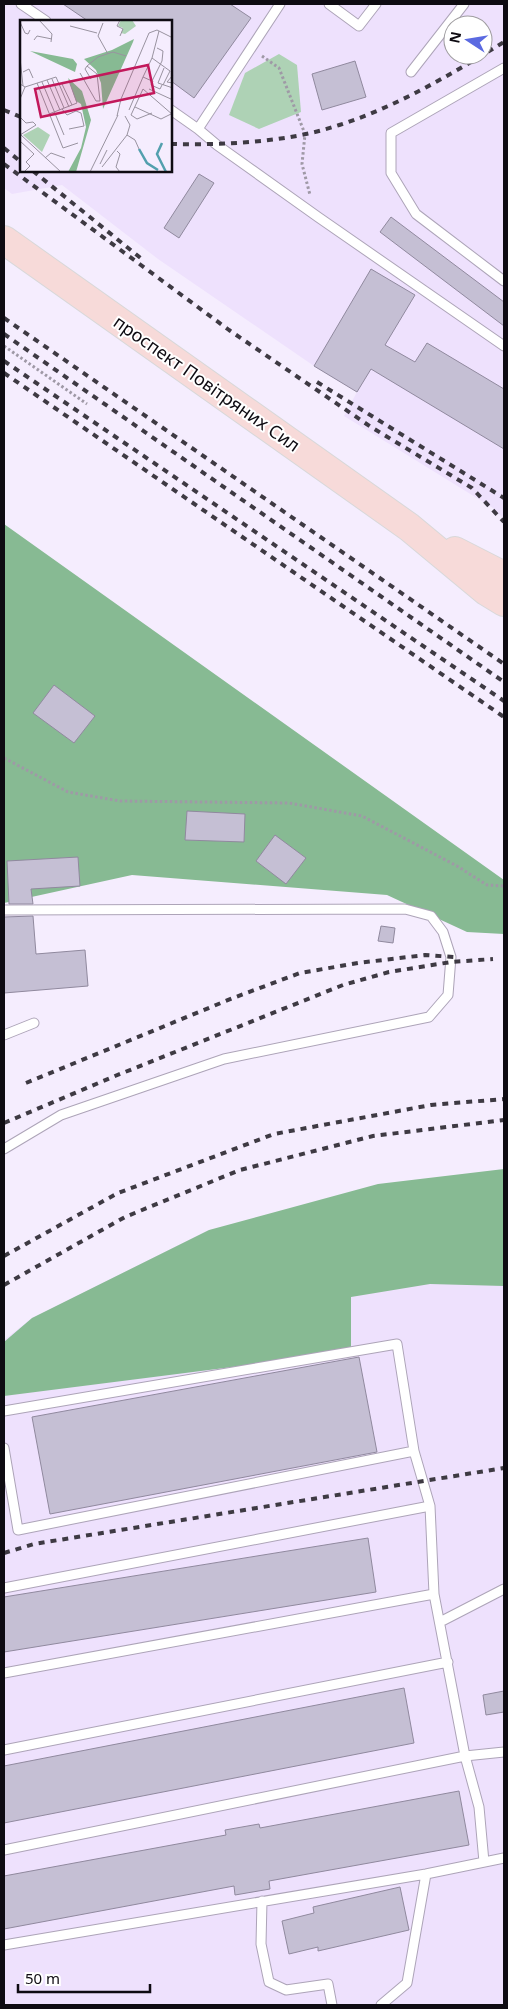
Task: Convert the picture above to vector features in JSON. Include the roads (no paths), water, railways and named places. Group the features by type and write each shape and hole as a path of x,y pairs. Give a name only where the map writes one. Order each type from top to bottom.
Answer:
{"main road":[{"name":"проспект Повітряних Сил","path":"4,240 409,527 486,591 504,602"},
{"name":"проспект Повітряних Сил","path":"409,527 504,576"}],"lane":[{"path":"21,4 45,20"},
{"path":"198,129 280,4"},
{"path":"329,4 359,26 376,4"},
{"path":"411,72 464,4"},
{"path":"504,68 391,133 391,173 416,214 504,281"},
{"path":"172,111 318,217 504,346"},
{"path":"4,910 405,909 431,916 443,932 451,956 448,995 429,1017 224,1059 61,1116 4,1149"},
{"path":"4,1035 34,1023"},
{"path":"4,1411 397,1344 414,1451 430,1506 434,1594 466,1756 479,1806 484,1862"},
{"path":"4,1448 18,1530 414,1451"},
{"path":"4,1588 430,1506"},
{"path":"440,1622 504,1589"},
{"path":"4,1673 434,1594"},
{"path":"4,1750 448,1662"},
{"path":"4,1850 466,1756 504,1752"},
{"path":"4,1945 426,1874 504,1858"},
{"path":"381,2005 407,1984 426,1874"},
{"path":"262,1901 261,1944 269,1982 286,1990 328,1984 332,2005"}],"railway":[{"path":"172,144 226,144 262,141 298,136 340,125 389,106 413,94 504,42"},
{"path":"4,110 20,117"},
{"path":"4,148 20,161"},
{"path":"4,164 229,330 371,427 472,488 504,522"},
{"path":"34,172 143,260"},
{"path":"4,318 504,664"},
{"path":"4,334 504,682"},
{"path":"4,361 504,701"},
{"path":"4,373 504,717"},
{"path":"317,382 504,498"},
{"path":"26,1083 233,998 300,973 358,963 425,955 454,957"},
{"path":"4,1123 115,1076 343,985 389,972 451,962 493,959"},
{"path":"4,1256 118,1193 274,1134 431,1105 504,1099"},
{"path":"4,1285 125,1217 240,1170 373,1136 504,1120"},
{"path":"4,1553 34,1544 504,1468"}]}
